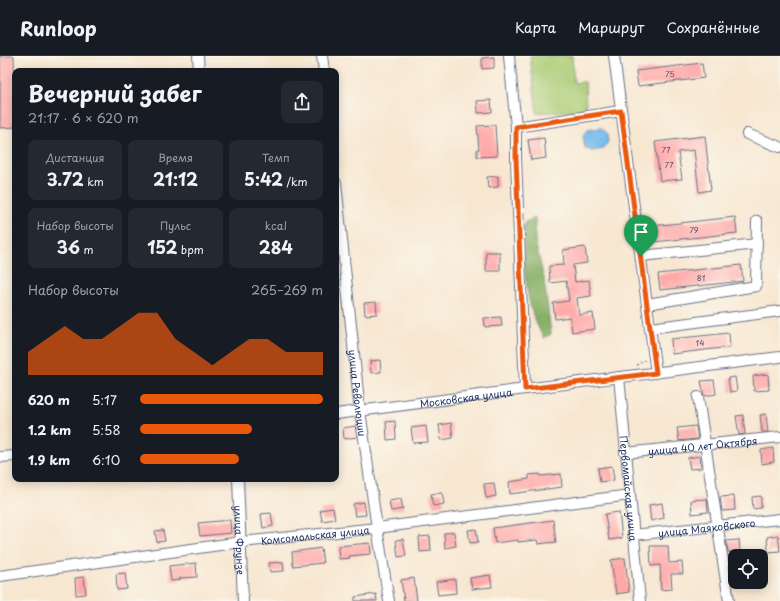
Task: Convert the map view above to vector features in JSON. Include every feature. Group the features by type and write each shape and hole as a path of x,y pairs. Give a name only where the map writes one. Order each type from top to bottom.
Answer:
{"street":[{"path":"198,56 199,68"},
{"path":"322,56 324,68"},
{"path":"509,56 516,127 516,165 525,389"},
{"path":"614,56 656,373"},
{"path":"516,127 621,111"},
{"path":"747,134 780,146"},
{"name":"улица Революции","path":"339,212 360,411 376,528 389,601"},
{"path":"647,304 756,286 757,221"},
{"path":"641,256 757,244"},
{"path":"650,328 780,311"},
{"name":"Московская улица","path":"339,414 780,357"},
{"name":"Первомайская улица","path":"619,377 640,601"},
{"path":"698,397 729,601"},
{"name":"улица 40 лет Октября","path":"625,453 780,437"},
{"path":"0,458 12,456"},
{"name":"улица Фрунзе","path":"238,482 243,601"},
{"name":"Комсомольская улица","path":"0,576 241,542 376,528 630,495"},
{"name":"улица Маяковского","path":"633,535 780,519"}],"green space":[{"path":"530,56 572,56 574,83 585,82 586,110 537,113"},
{"path":"535,218 535,241 544,279 551,334 544,338 534,318 530,304 525,269 525,222"}],"water":[{"path":"602,128 607,133 608,142 603,149 592,151 585,148 583,136 587,130"}],"building":[{"path":"0,56 14,56 14,68 12,68 12,127 0,128"},
{"path":"494,57 494,68 482,69 482,58"},
{"path":"702,63 704,78 638,86 636,71"},
{"path":"491,100 492,112 478,113 477,101"},
{"path":"495,125 497,156 477,157 477,149 479,149 477,126"},
{"path":"705,136 711,190 699,192 694,150 678,152 682,179 660,181 655,142"},
{"path":"544,138 546,158 531,160 528,140"},
{"path":"498,176 498,187 488,188 487,177"},
{"path":"735,217 737,233 654,242 652,226"},
{"path":"585,247 587,263 573,265 575,282 589,280 591,296 577,298 579,315 593,313 595,329 572,332 570,317 555,319 553,303 569,301 566,281 550,283 549,266 564,265 563,250"},
{"path":"486,252 500,252 500,271 486,271"},
{"path":"741,265 743,281 660,290 658,274"},
{"path":"376,302 377,314 365,315 364,303"},
{"path":"501,317 502,326 485,327 484,318"},
{"path":"729,333 730,347 672,354 671,339"},
{"path":"380,360 381,372 371,373 370,361"},
{"path":"768,374 769,390 754,391 753,376"},
{"path":"735,377 737,391 730,392 728,378"},
{"path":"714,380 716,394 704,396 701,381"},
{"path":"766,414 768,432 762,432 760,415"},
{"path":"743,415 745,434 739,435 736,416"},
{"path":"395,421 396,439 387,440 386,422"},
{"path":"451,423 453,438 441,440 439,425"},
{"path":"355,426 357,437 344,439 343,428"},
{"path":"426,426 428,442 413,443 411,428"},
{"path":"696,426 698,439 679,441 677,428"},
{"path":"773,448 774,462 762,464 761,450"},
{"path":"700,456 701,468 690,469 688,458"},
{"path":"612,466 614,480 600,482 598,468"},
{"path":"540,474 540,476 561,474 562,487 510,494 509,482 529,479 529,475"},
{"path":"494,483 496,496 486,498 484,484"},
{"path":"442,493 444,504 433,506 431,494"},
{"path":"734,496 735,510 722,511 720,497"},
{"path":"761,496 761,508 753,509 752,497"},
{"path":"401,499 403,509 391,511 389,501"},
{"path":"707,499 708,512 692,514 691,500"},
{"path":"364,502 366,515 355,516 353,504"},
{"path":"662,503 664,518 651,521 649,505"},
{"path":"333,508 335,519 322,521 320,510"},
{"path":"619,512 622,538 609,540 605,514"},
{"path":"271,513 273,526 263,528 261,514"},
{"path":"230,520 231,533 200,536 198,523"},
{"path":"553,520 556,542 538,544 537,540 518,542 518,540 495,543 493,528"},
{"path":"476,529 478,542 470,543 468,530"},
{"path":"163,530 165,541 157,542 155,531"},
{"path":"454,532 456,546 445,548 444,533"},
{"path":"778,535 780,551 768,552 767,537"},
{"path":"430,536 431,551 420,552 419,537"},
{"path":"403,539 406,556 398,557 396,540"},
{"path":"739,540 740,549 728,549 728,552 726,541"},
{"path":"370,543 371,554 349,556 350,558 339,559 338,546"},
{"path":"650,546 668,546 669,563 682,562 683,574 671,574 672,589 661,590 660,565 651,566"},
{"path":"321,548 323,563 293,566 292,552"},
{"path":"625,558 629,592 616,594 611,560"},
{"path":"283,562 284,571 270,572 269,563"},
{"path":"196,563 197,577 180,578 180,580 171,581 169,566"},
{"path":"125,573 127,589 117,590 116,574"},
{"path":"490,575 492,587 472,589 470,578"},
{"path":"84,577 86,594 76,595 75,578"},
{"path":"414,578 417,601 404,601 401,580"},
{"path":"455,579 456,593 438,595 436,582"},
{"path":"376,594 377,601 355,601 355,597"}],"route":[{"path":"621,111 641,256 656,373 525,389 516,127 621,111"}]}
